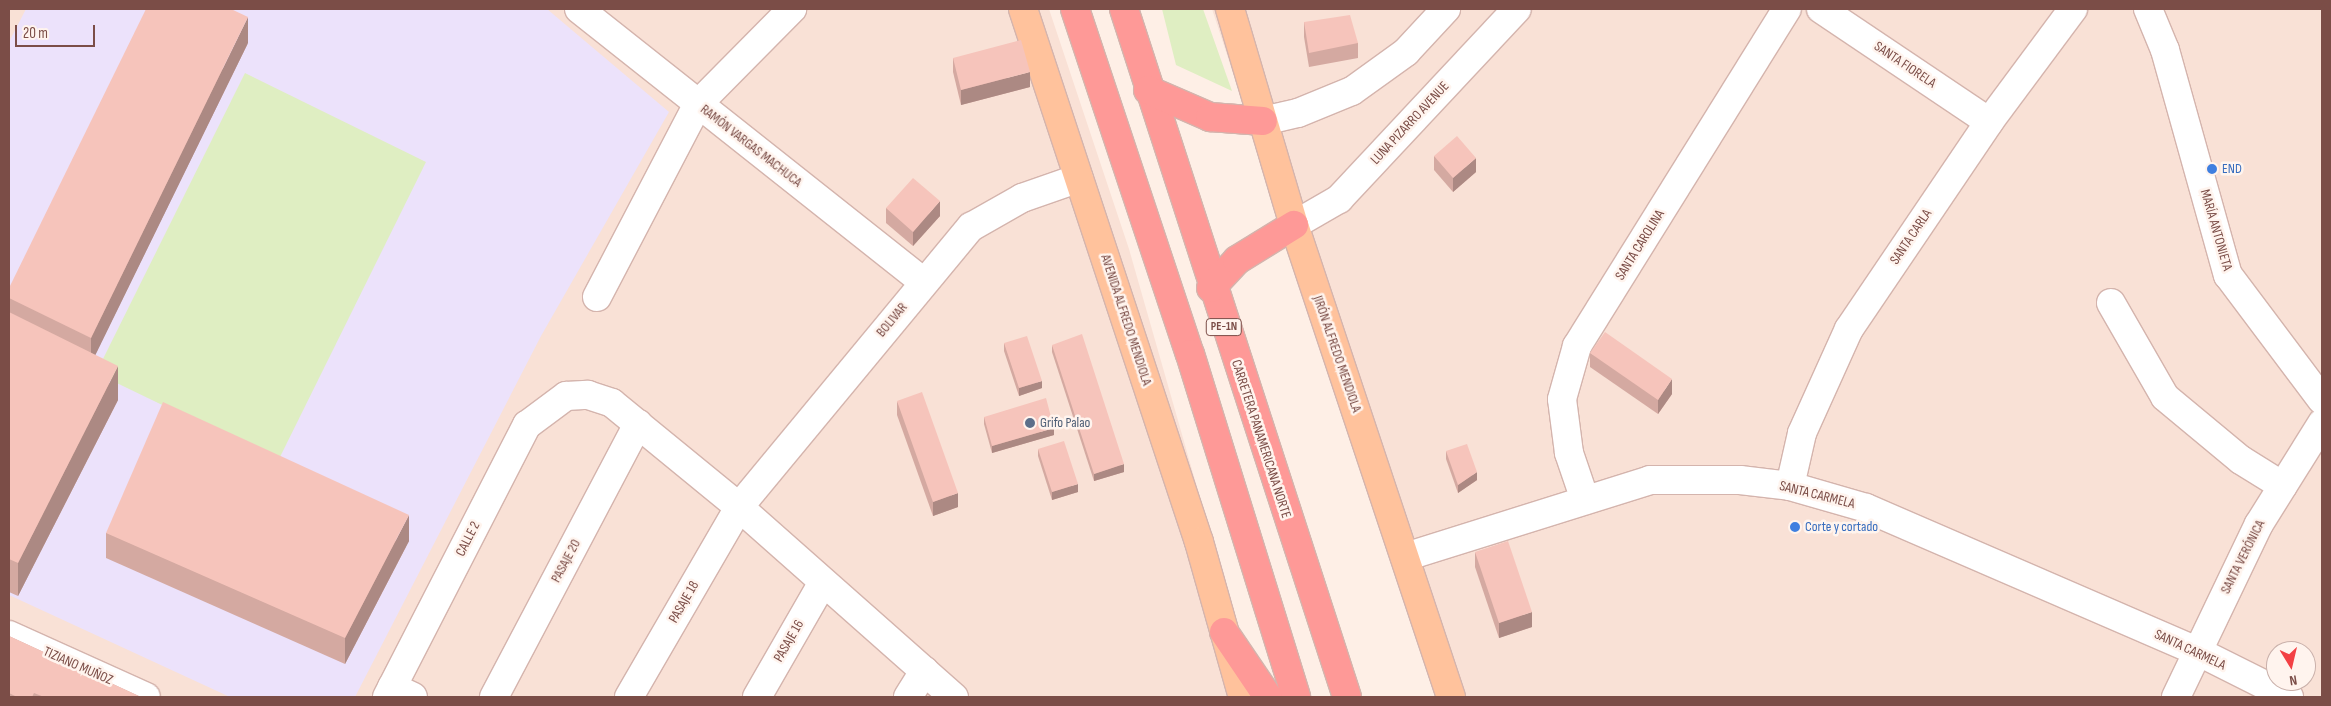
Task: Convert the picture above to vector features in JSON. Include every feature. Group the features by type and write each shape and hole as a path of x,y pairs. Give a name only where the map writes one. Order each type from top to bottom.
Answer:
{"highway":[{"name":"PE-1N","path":"1076,9 1190,354 1296,697"},
{"name":"CARRETERA PANAMERICANA NORTE","path":"1124,9 1211,288 1347,697"},
{"path":"1148,90 1210,117 1263,121"},
{"path":"1211,288 1237,260 1294,226"},
{"path":"1224,632 1268,697"}],"main road":[{"name":"AVENIDA ALFREDO MENDIOLA","path":"1023,9 1199,542 1224,632"},
{"name":"JIRÓN ALFREDO MENDIOLA","path":"1230,9 1294,226 1451,697"},
{"path":"1224,632 1243,697"}],"street":[{"name":"RAMÓN VARGAS MACHUCA","path":"579,9 924,282"},
{"path":"597,297 698,104 792,9"},
{"path":"1263,121 1322,105 1372,79 1406,52 1446,9"},
{"name":"LUNA PIZARRO AVENUE","path":"1294,226 1339,199 1517,9"},
{"name":"SANTA CAROLINA","path":"1585,500 1569,453 1562,400 1577,346 1787,9"},
{"name":"SANTA FIORELA","path":"1821,9 1989,122"},
{"name":"SANTA CARLA","path":"1790,486 1802,433 1849,329 1989,122 2073,9"},
{"name":"MARÍA ANTONIETA","path":"2148,9 2164,50 2228,275 2322,400"},
{"name":"BOLIVAR","path":"739,507 970,226 1022,198 1079,178"},
{"path":"2112,303 2165,397 2241,460 2283,486"},
{"name":"CALLE 2","path":"398,694 527,424 566,396 588,395 612,404 638,424"},
{"name":"SANTA VERÓNICA","path":"2176,697 2259,524 2322,423"},
{"path":"638,424 739,507 822,584 954,697"},
{"name":"PASAJE 20","path":"494,697 638,424"},
{"name":"SANTA CARMELA","path":"1405,556 1650,480 1740,480 1790,486 1866,508 2197,651 2290,697"},
{"name":"PASAJE 18","path":"629,697 739,507"},
{"name":"PASAJE 16","path":"757,697 822,584"},
{"name":"TIZIANO MUÑOZ","path":"9,635 146,697"},
{"path":"908,697 924,671"}],"shaded area":[{"path":"9,9 1049,9 1129,249 1257,697 9,697"},
{"path":"26,9 547,9 669,112 541,336 355,697 230,697 9,595 9,42"},
{"path":"1212,9 2322,9 2322,697 1437,697"}],"green space":[{"path":"1162,9 1203,9 1232,91 1176,65"},
{"path":"245,73 426,162 278,461 96,373"}],"building":[{"path":"146,9 231,9 248,17 91,338 9,298 9,288"},
{"path":"1350,15 1358,43 1309,53 1304,22"},
{"path":"1021,40 1030,72 961,90 953,58"},
{"path":"1457,136 1476,158 1453,178 1434,156"},
{"path":"913,178 940,201 913,232 886,208"},
{"path":"9,312 118,366 18,563 9,559"},
{"path":"1605,332 1672,379 1658,400 1590,353"},
{"path":"1082,334 1124,464 1094,474 1052,345"},
{"path":"1027,336 1042,381 1019,388 1004,343"},
{"path":"922,392 958,493 933,502 897,401"},
{"path":"1046,398 1054,428 992,446 984,417"},
{"path":"163,402 409,515 345,638 106,533"},
{"path":"1064,441 1078,484 1052,492 1038,449"},
{"path":"1467,444 1477,472 1458,485 1446,451"},
{"path":"1508,541 1532,612 1499,623 1475,552"},
{"path":"9,636 141,697 44,697 34,693 32,697 17,697 9,693"}],"place":[{"name":"END","path":"2212,169"},
{"name":"Grifo Palao","path":"1030,423"},
{"name":"Corte y cortado","path":"1795,527"}]}
